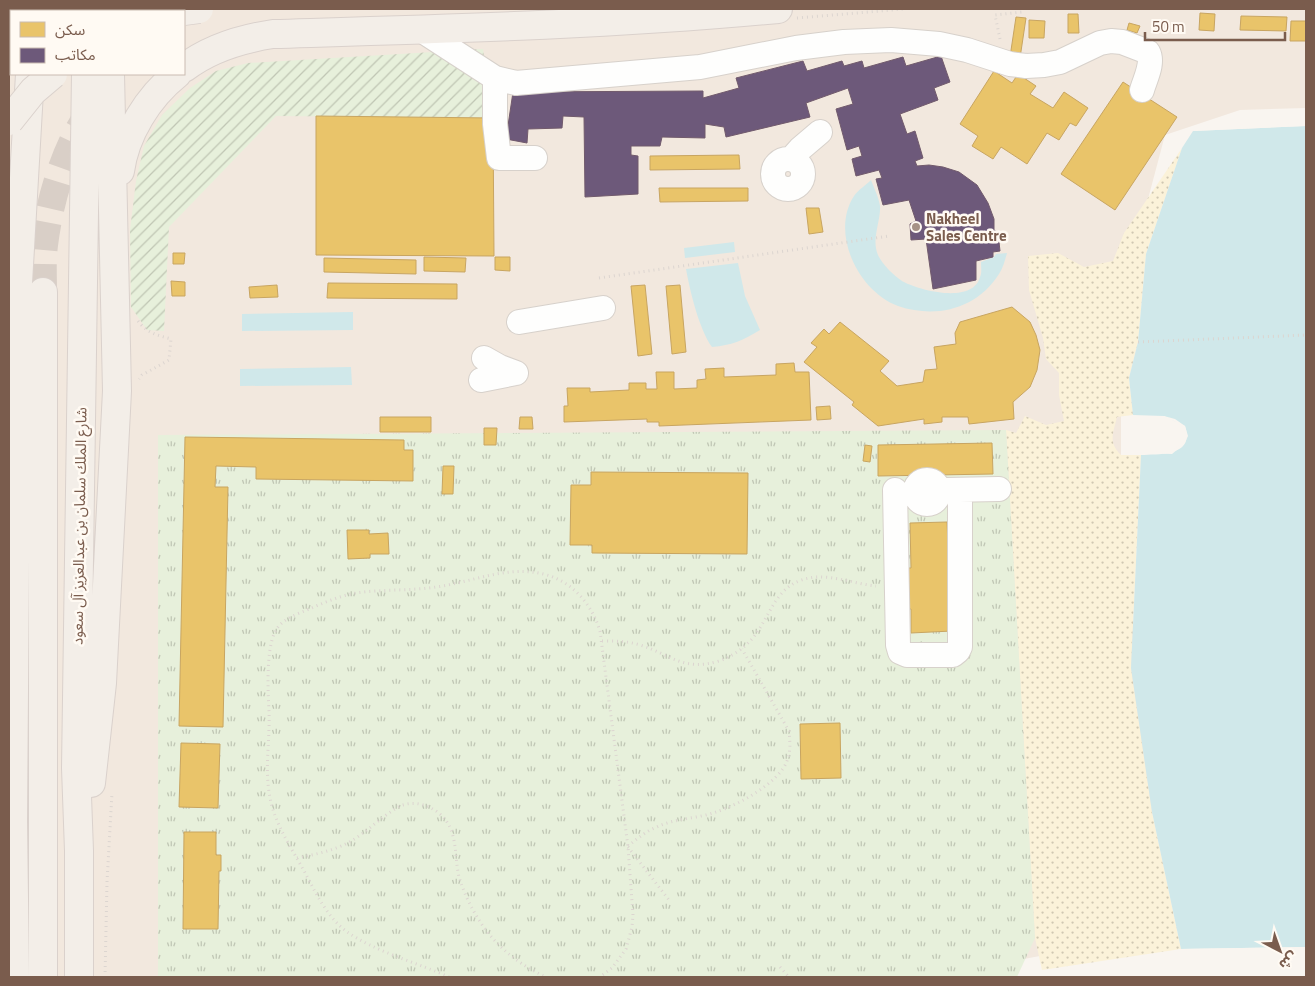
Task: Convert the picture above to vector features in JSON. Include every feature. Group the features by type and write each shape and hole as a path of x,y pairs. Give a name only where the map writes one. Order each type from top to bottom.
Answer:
{"main road":[{"path":"86,10 92,9"},
{"path":"185,12 199,9"},
{"path":"185,67 210,51 230,43 251,37 273,34 421,30 785,14"},
{"path":"15,977 13,821 17,319 30,75"},
{"path":"9,121 34,91 52,75"},
{"name":"شارع الملك سلمان بن عبدالعزيز آل سعود","path":"79,977 77,748 86,75"},
{"path":"79,851 93,767 102,683 117,392 110,75"},
{"path":"114,222 120,167 126,147 146,108 159,90 175,75"},
{"path":"43,292 43,977"}],"lane":[{"path":"421,30 495,78 516,83 675,70 716,65 820,45 892,40 939,44 966,50 1010,64 1026,66 1044,65 1060,62 1100,43 1111,41 1133,45 1148,52 1150,55 1151,61 1142,90"},
{"path":"495,78 495,124 499,158 535,158"},
{"path":"791,159 820,132"},
{"path":"519,322 603,308"},
{"path":"895,490 898,645 900,652 907,655 953,655 960,644 950,490 999,489"}],"path":[{"path":"785,14 904,9"},
{"path":"996,15 1022,12 1022,9"},
{"path":"599,278 889,236"},
{"path":"133,314 143,328 153,334 171,339 170,360 142,375 135,382"},
{"path":"1138,342 1306,335"},
{"path":"449,977 371,945 346,931 324,907 278,824 272,808 268,780 269,728 267,692 271,639 274,631 288,618 325,602 350,594 437,587 491,574 517,571 548,575 563,582 578,593 593,612 600,631 628,847 632,927 630,938 623,954 612,968 600,977"},
{"path":"602,641 627,641 639,644 672,660 696,664 720,660 742,649 758,630 776,599 795,583 806,579 827,577 859,584 897,587"},
{"path":"628,847 641,835 656,827 673,821 717,812 742,801 778,776 787,762 790,747 789,731 742,649"},
{"path":"105,977 107,882 113,783"},
{"path":"297,858 327,852 348,843 407,803 426,806 442,816 453,832 457,849 459,876 470,903 488,933 519,962 546,977"},
{"path":"628,847 669,900"},
{"path":"780,967 789,977"}],"shaded area":[{"path":"9,9 1306,9 1306,108 1240,110 1165,135 1121,301 1121,500 1152,812 1151,935 1008,962 993,977 9,977"}],"sand":[{"path":"1182,148 1146,254 1138,342 1129,378 1133,415 1117,417 1113,433 1114,446 1121,455 1141,455 1131,668 1152,812 1181,949 1042,970 1035,938 1006,430 1016,433 1025,416 1046,425 1064,421 1059,395 1059,373 1046,359 1043,338 1029,290 1028,256 1058,253 1084,267 1113,261 1124,233"}],"green space":[{"path":"483,49 493,118 276,116 169,227 164,331 147,330 131,307 130,230 136,181 144,146 162,115 190,88 216,71 248,63"},
{"path":"1006,430 1035,938 1017,977 158,977 158,435"}],"water":[{"path":"1306,126 1306,947 1181,949 1152,812 1131,668 1141,455 1174,451 1181,448 1187,436 1185,426 1164,416 1133,415 1129,378 1138,342 1146,254 1182,148 1193,131"},
{"path":"871,180 880,206 876,249 880,259 893,274 904,282 922,289 957,293 968,290 975,285 981,275 981,262 994,257 996,254 1007,253 1000,272 990,286 979,296 967,303 941,311 912,310 898,306 871,288 860,274 852,259 845,227 847,211 854,196"},
{"path":"734,242 735,252 685,258 684,248"},
{"path":"738,263 745,296 760,330 737,342 712,347 699,320 686,269"},
{"path":"353,312 353,330 242,331 242,314"},
{"path":"351,367 352,385 240,386 240,369"}],"pier":[{"path":"1306,123 1306,126 1193,131 1195,128"},
{"path":"1130,416 1164,416 1175,419 1185,426 1188,436 1184,444 1172,454 1139,453 1171,451 1182,443 1185,435 1183,427 1174,421 1163,418 1132,418"},
{"path":"1306,947 1306,949 1181,951 1178,949"}],"building: سكن":[{"path":"1200,13 1215,14 1214,31 1199,30"},
{"path":"1068,14 1078,14 1079,33 1068,33"},
{"path":"1241,16 1287,17 1286,31 1240,30"},
{"path":"1016,17 1026,18 1020,58 1010,57"},
{"path":"1029,20 1045,21 1044,38 1029,38"},
{"path":"1291,21 1306,21 1306,41 1290,41"},
{"path":"1129,23 1140,26 1137,33 1127,30"},
{"path":"994,71 1012,83 1018,74 1036,86 1030,94 1053,108 1064,92 1088,108 1076,126 1070,123 1059,140 1047,133 1027,164 1001,147 993,159 972,146 978,136 960,124"},
{"path":"1123,82 1177,117 1115,210 1061,174"},
{"path":"316,116 493,118 494,256 316,255"},
{"path":"739,155 740,169 650,170 650,156"},
{"path":"659,188 748,188 748,201 660,202"},
{"path":"806,208 819,208 823,232 809,234"},
{"path":"173,253 185,253 184,264 173,264"},
{"path":"424,257 466,258 465,272 424,271"},
{"path":"495,257 510,257 510,271 495,270"},
{"path":"324,258 416,260 416,274 324,272"},
{"path":"171,281 185,282 185,296 172,296"},
{"path":"328,283 457,284 457,299 327,298"},
{"path":"277,285 278,297 250,298 249,287"},
{"path":"645,285 652,354 638,356 631,286"},
{"path":"680,285 686,352 672,354 666,286"},
{"path":"1012,307 1030,322 1040,350 1037,370 1030,387 1013,402 1014,419 969,424 968,417 942,417 942,422 924,424 924,419 878,426 852,405 854,402 804,362 817,347 811,343 824,329 829,334 840,322 889,361 880,371 897,386 923,382 925,370 937,369 934,347 956,344 955,333 960,322"},
{"path":"794,363 795,372 809,372 811,420 659,426 659,422 647,422 647,419 564,422 564,406 568,406 567,388 590,388 590,392 629,390 629,383 646,383 646,389 657,389 656,372 674,372 674,389 697,388 697,380 706,379 705,369 724,368 724,377 776,375 776,364"},
{"path":"830,406 831,419 817,420 816,407"},
{"path":"380,417 431,417 431,432 380,432"},
{"path":"520,417 532,417 533,429 519,429"},
{"path":"484,428 497,428 496,445 484,445"},
{"path":"185,437 404,440 404,450 413,450 413,481 256,479 256,467 216,466 215,487 228,487 223,727 179,726"},
{"path":"992,443 993,474 878,476 878,445"},
{"path":"865,445 872,446 870,462 863,461"},
{"path":"443,466 454,466 453,494 442,494"},
{"path":"591,472 748,473 747,554 592,553 592,545 570,545 571,485 591,485"},
{"path":"947,522 952,631 911,633 911,609 905,609 904,568 911,568 910,523"},
{"path":"347,530 369,530 369,534 388,533 389,554 370,554 370,558 348,559"},
{"path":"840,723 841,778 801,779 800,724"},
{"path":"181,743 220,744 218,808 179,807"},
{"path":"184,832 216,832 216,855 221,855 218,929 183,929"}],"building: مكاتب":[{"path":"941,56 950,82 934,88 938,100 900,114 907,134 915,131 923,158 915,161 917,166 943,167 959,172 977,185 988,203 994,219 994,230 998,233 1000,251 993,252 993,257 976,261 976,280 933,289 926,239 911,240 910,224 916,221 909,200 883,205 876,179 882,178 879,170 856,176 852,159 862,156 859,146 847,150 836,109 853,104 848,88 806,103 810,117 726,137 724,127 705,124 705,138 662,137 660,146 631,146 631,155 638,156 638,194 585,197 584,117 563,116 562,128 528,129 527,143 506,139 513,92 703,91 703,98 739,88 736,78 803,61 807,71 842,61 844,66 862,61 864,68 903,57 906,66"}],"tunnel":[{"path":"43,292 44,245 54,194 72,143 89,114"}],"place":[{"name":"Nakheel Sales Centre","path":"916,227"}]}
